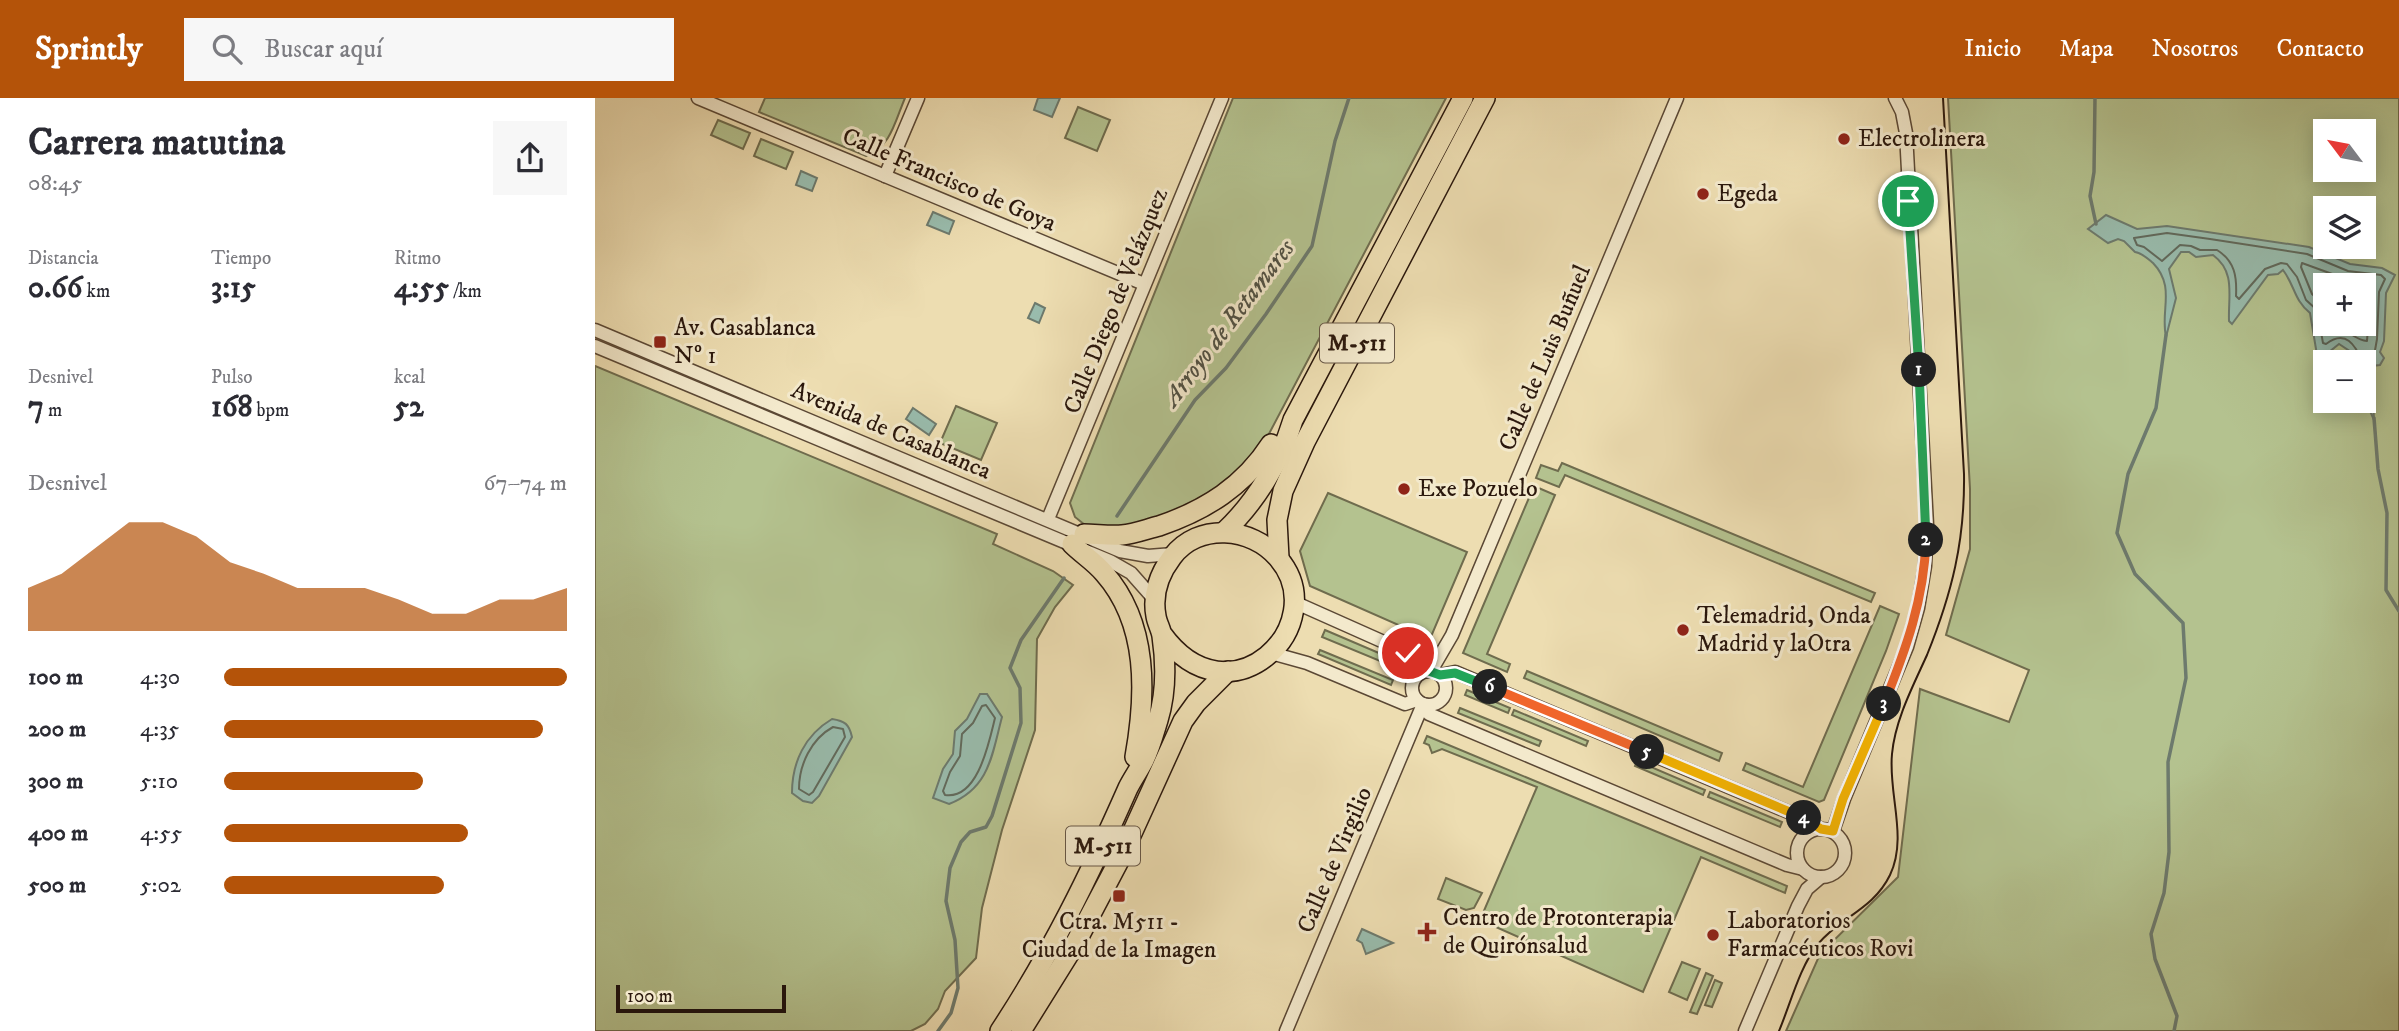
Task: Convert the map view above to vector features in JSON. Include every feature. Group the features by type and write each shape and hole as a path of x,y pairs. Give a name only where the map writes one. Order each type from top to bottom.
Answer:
{"highway":[{"name":"M-511","path":"1224,532 1246,510 1287,439 1293,420 1463,98"},
{"name":"M-511","path":"1294,602 1287,571 1279,558 1277,520 1283,491 1305,442 1485,98"},
{"path":"1078,539 1123,535 1179,519 1205,507 1233,489 1258,465 1278,435 1293,420"},
{"path":"1154,599 1160,575 1173,554 1196,538 1224,532 1245,535 1263,544 1279,558"},
{"path":"1078,539 1123,602 1140,651 1142,720 1130,785"},
{"name":"M-511","path":"1000,1031 1074,907 1144,759 1159,719 1164,666 1162,634 1154,599"},
{"path":"1271,653 1283,639 1294,602"},
{"name":"M-511","path":"1162,634 1174,650 1190,663 1208,670 1244,669 1271,653"},
{"name":"M-511","path":"1021,1031 1074,946 1123,853 1183,721 1196,703 1229,671"}],"street":[{"name":"Calle Francisco de Goya","path":"698,98 1145,284"},
{"path":"885,176 918,98"},
{"name":"Calle Diego de Velázquez","path":"1048,519 1222,98"},
{"name":"Calle de Luis Buñuel","path":"1433,672 1456,625 1677,98"},
{"path":"1827,830 1843,799 1907,647 1926,566 1927,525 1906,133 1902,112 1895,98"},
{"name":"Avenida de Casablanca","path":"595,330 1048,519 1131,572 1154,599"},
{"name":"Avenida de Casablanca","path":"595,346 1078,539 1136,555 1173,554"},
{"path":"1271,653 1307,663 1405,704 1436,704 1443,699 1445,682 1422,659 1294,602"},
{"path":"1433,672 1455,673 1805,818 1842,840 1846,852 1843,865 1833,874 1821,877 1811,875 1803,869 1787,865 1429,714 1413,694 1412,686 1421,673 1433,672"},
{"name":"Calle de Virgilio","path":"1286,1031 1422,703"},
{"path":"1803,869 1797,848 1802,838 1810,831 1827,830"},
{"path":"1745,1031 1798,906 1807,889 1821,877"}],"green space":[{"path":"765,98 905,98 887,140 866,156 759,112"},
{"path":"1233,98 1446,98 1262,447 1248,465 1201,503 1129,529 1090,529 1075,517 1070,503"},
{"path":"1948,98 2399,98 2399,1031 1786,1031 1820,954 1898,877 1920,689 2009,722 2029,670 1946,635 1970,549 1970,489"},
{"path":"1078,107 1110,120 1097,151 1065,138"},
{"path":"718,120 750,133 743,149 711,135"},
{"path":"761,139 793,152 786,169 754,156"},
{"path":"595,366 997,534 993,544 1053,571 1073,585 1055,607 1037,639 1035,730 1002,830 982,908 976,958 945,991 938,1009 925,1024 911,1031 595,1031"},
{"path":"956,406 997,423 981,460 940,443"},
{"path":"1562,463 1875,593 1871,602 1565,475 1559,487 1536,478 1541,465 1558,471"},
{"path":"1534,486 1555,495 1487,654 1510,664 1507,672 1463,653"},
{"path":"1328,493 1467,552 1430,639 1310,586 1300,551"},
{"path":"1880,606 1899,614 1824,800 1819,802 1743,770 1746,763 1803,787"},
{"path":"1325,630 1400,662 1397,668 1322,637"},
{"path":"1320,650 1393,680 1391,685 1318,654"},
{"path":"1527,671 1722,753 1719,761 1524,678"},
{"path":"1467,690 1510,708 1508,713 1465,695"},
{"path":"1460,708 1541,741 1539,746 1458,713"},
{"path":"1514,710 1588,741 1586,746 1512,715"},
{"path":"1427,736 1787,886 1785,893 1701,857 1643,992 1480,920 1537,787 1442,749 1432,753 1429,745 1424,743"},
{"path":"1637,761 1705,790 1703,795 1635,766"},
{"path":"1710,792 1782,822 1780,827 1708,797"},
{"path":"1446,878 1482,893 1474,908 1466,910 1438,899"},
{"path":"1682,962 1700,969 1687,1000 1669,992"},
{"path":"1706,973 1713,976 1697,1014 1690,1012"},
{"path":"1715,980 1722,983 1712,1007 1705,1005"}],"water":[{"path":"1038,98 1060,98 1052,117 1034,110"},
{"path":"801,171 817,178 812,191 796,185"},
{"path":"933,212 954,221 949,234 927,225"},
{"path":"2106,215 2137,229 2167,226 2309,247 2313,249 2313,259 2338,259 2350,264 2382,268 2395,275 2386,293 2384,341 2380,352 2384,358 2380,365 2376,366 2376,350 2348,350 2339,344 2332,350 2316,350 2314,336 2376,336 2376,273 2313,273 2313,331 2310,313 2301,303 2283,270 2278,274 2268,275 2232,324 2229,321 2230,294 2225,269 2213,255 2196,257 2189,252 2181,252 2169,269 2176,298 2166,337 2166,290 2160,272 2153,263 2135,252 2124,241 2118,239 2108,243 2088,229"},
{"path":"1035,303 1045,308 1039,323 1028,318"},
{"path":"913,408 936,424 929,435 906,419"},
{"path":"980,694 987,694 1002,717 992,757 973,789 949,804 933,798 943,769 953,754 955,731 967,719"},
{"path":"832,719 846,724 852,737 819,796 812,803 803,801 792,793 794,771 807,741"},
{"path":"1362,929 1393,943 1366,954 1362,943 1357,940"}],"waterway":[{"name":"Arroyo de Retamares","path":"1117,516 1195,400 1226,368 1312,246 1335,141 1349,98"},
{"path":"2095,98 2094,172 2090,196 2096,224"},
{"path":"2166,335 2156,408 2128,474 2117,533 2135,574 2183,623 2186,678 2168,762 2169,852 2164,893 2151,934 2155,959 2177,1016 2174,1031"},
{"path":"2374,418 2378,469 2387,513 2386,590 2399,611"},
{"name":"Arroyo de Retamares","path":"938,1031 951,1013 958,988 955,940 946,901 950,868 961,842 970,832 986,827 992,816 1021,723 1020,688 1010,668 1021,640 1064,578"}],"tram line":[{"path":"1779,1031 1801,974 1818,944 1875,897 1890,875 1897,846 1892,769 1894,741 1905,703 1927,655 1943,610 1959,544 1964,474 1943,98"}],"place":[{"name":"Electrolinera","path":"1844,139"},
{"name":"Egeda","path":"1703,194"},
{"name":"Av. Casablanca Nº 1","path":"660,342"},
{"name":"Exe Pozuelo","path":"1404,489"},
{"name":"Telemadrid, Onda Madrid y laOtra","path":"1683,630"},
{"name":"Ctra. M511 - Ciudad de la Imagen","path":"1119,896"},
{"name":"Centro de Protonterapia de Quirónsalud","path":"1427,932"},
{"name":"Laboratorios Farmacéuticos Rovi","path":"1713,935"}],"route":[{"path":"1408,653 1422,659 1429,671 1440,675 1455,673 1805,818 1821,829 1833,831 1843,799 1907,647 1926,566 1927,525 1919,362 1908,201"}]}
